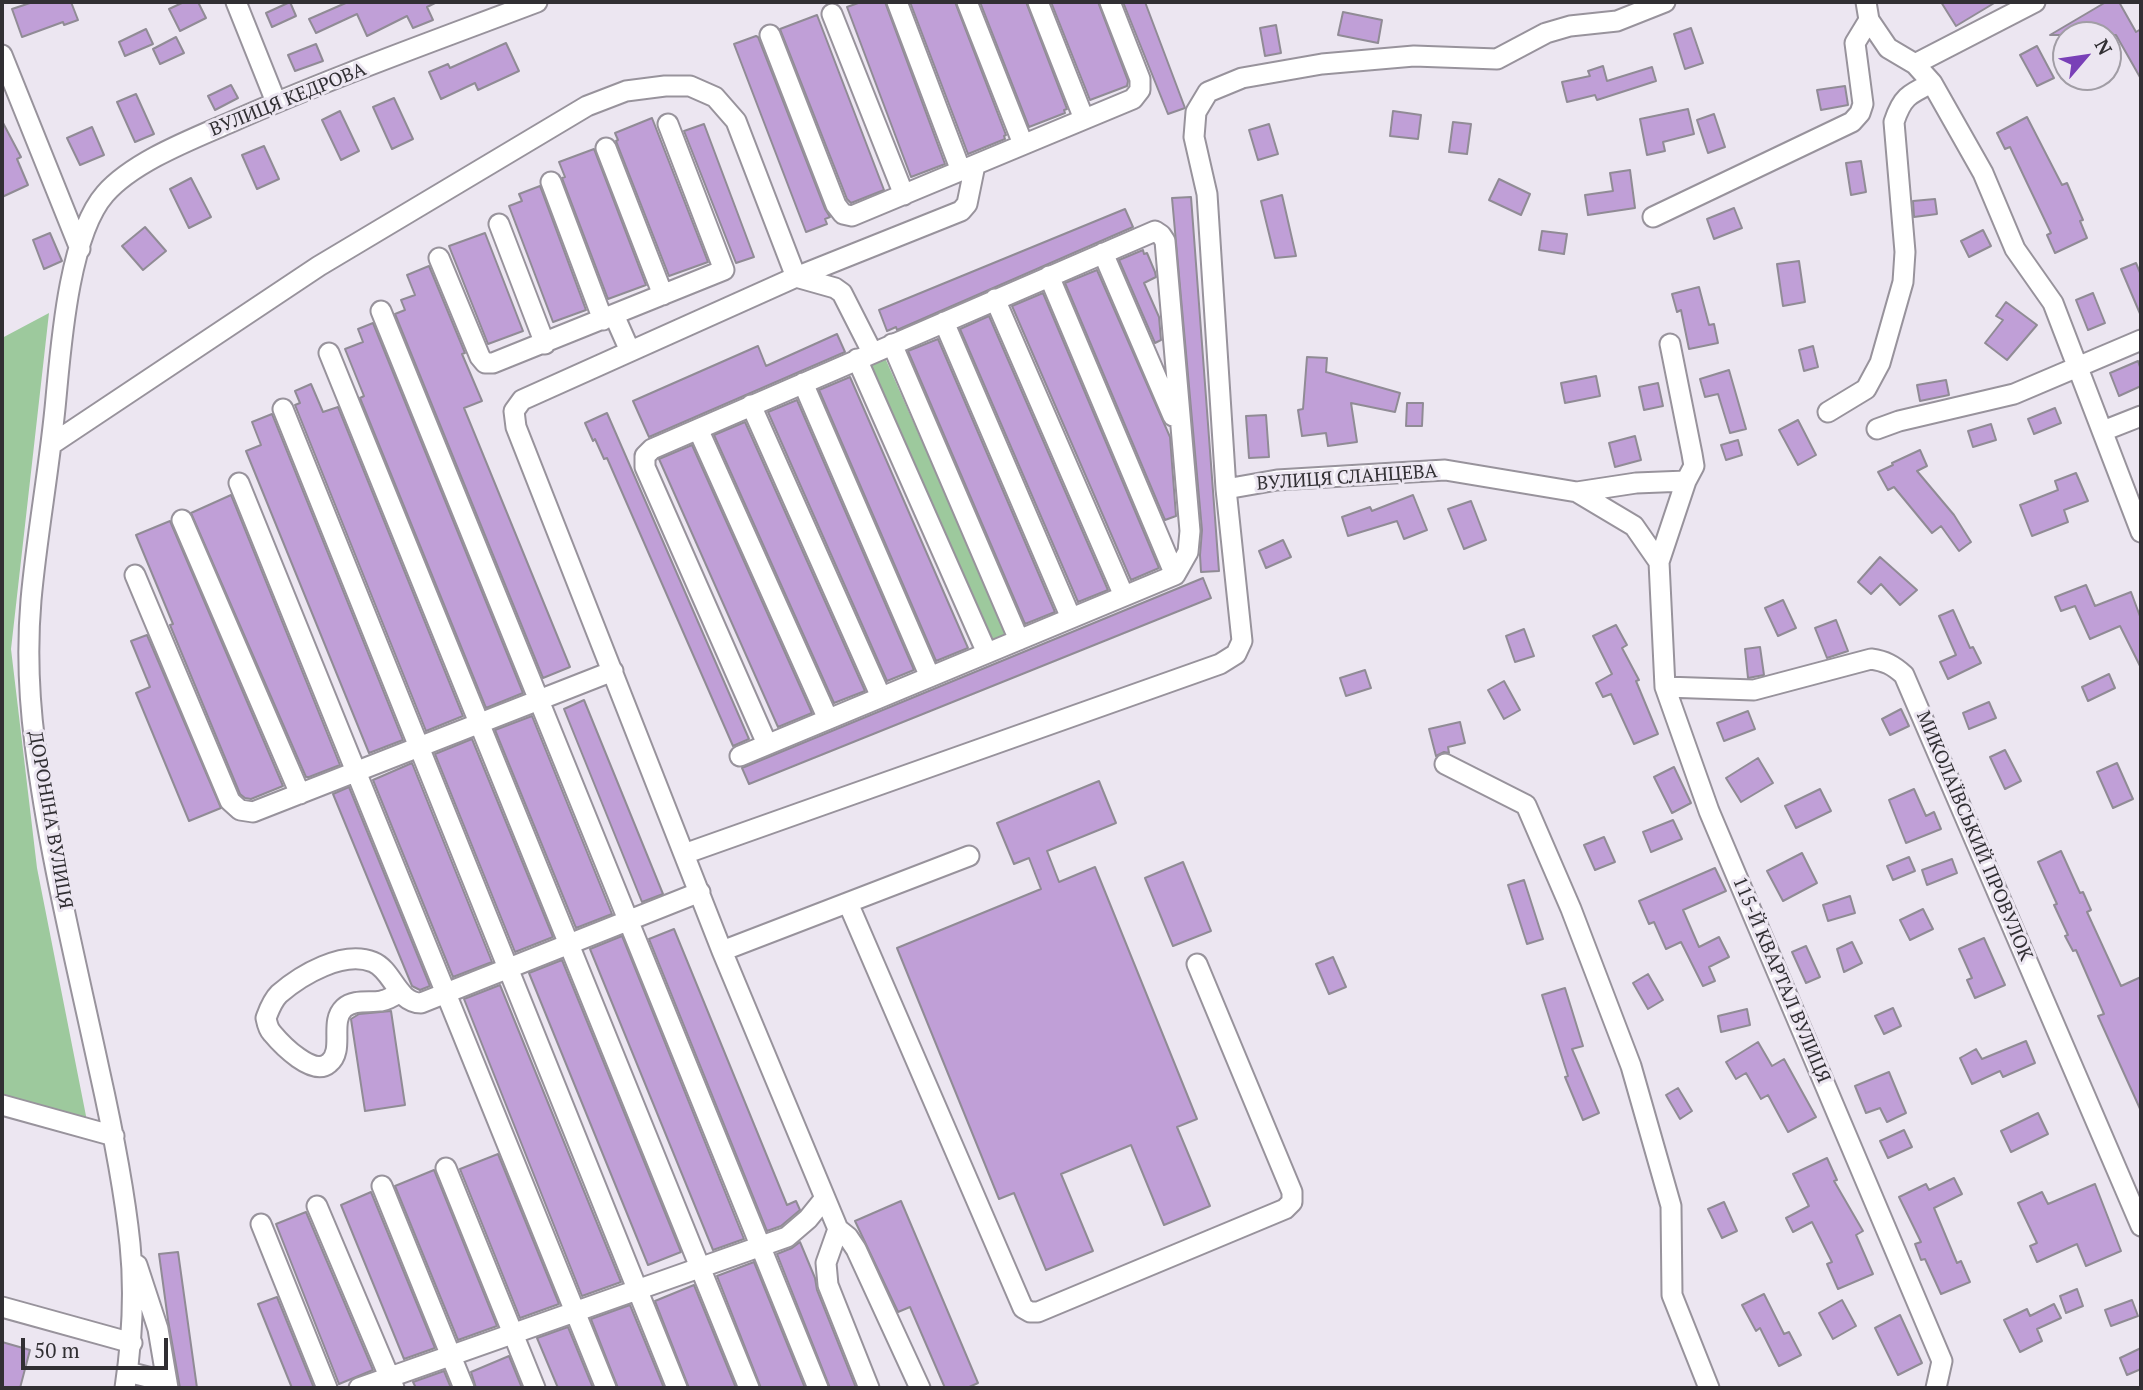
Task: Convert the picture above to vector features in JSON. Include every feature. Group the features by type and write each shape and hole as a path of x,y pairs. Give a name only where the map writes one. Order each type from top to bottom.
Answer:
{"street":[{"path":"236,2 276,102"},
{"name":"ВУЛИЦЯ КЕДРОВА","path":"80,249 92,212 105,194 121,180 171,148 276,102 537,2"},
{"path":"897,2 968,168 967,204 961,211 796,277 630,351 522,400 514,411 516,427 722,951 838,1229 856,1249 920,1388"},
{"path":"967,2 1023,145"},
{"path":"1038,2 1084,119"},
{"path":"770,35 836,205 843,214 852,216 1133,99 1140,90 1140,79 1110,2"},
{"path":"684,854 1220,664 1236,654 1242,641 1226,489 1207,194 1194,136 1196,112 1208,92 1242,78 1322,64 1414,56 1497,59 1546,33 1570,26 1617,21 1665,2"},
{"path":"1915,64 2035,2"},
{"path":"1867,11 1888,48 1915,64 1932,83 1983,173 2015,249 2053,303 2141,532"},
{"path":"1653,217 1852,122 1860,113 1863,104 1855,43 1867,11"},
{"path":"832,14 904,195"},
{"path":"2,55 80,249"},
{"path":"1828,412 1866,389 1880,363 1903,282 1905,252 1894,122 1898,108 1906,96 1932,83"},
{"path":"52,444 319,266 587,106 626,91 690,86 715,97 736,121 796,277"},
{"path":"439,258 480,357 485,363 493,363 545,344 724,270 668,124"},
{"path":"606,148 663,295"},
{"path":"551,182 609,318 630,351"},
{"path":"499,224 545,344"},
{"path":"740,756 1175,575 1188,552 1190,531 1165,241 1161,235 1155,231 995,299 652,449 645,456 645,467 767,744"},
{"name":"ДОРОНІНА ВУЛИЦЯ","path":"80,249 65,318 31,603 30,678 35,744 51,840 114,1136 131,1248 132,1343 127,1380"},
{"path":"1103,253 1180,433"},
{"path":"1049,276 1175,575"},
{"path":"796,277 835,288 849,302 864,356 987,653"},
{"path":"995,299 1124,596"},
{"path":"381,311 818,1388"},
{"path":"944,321 1071,618"},
{"path":"1877,429 1899,421 2014,394 2141,340"},
{"path":"892,344 1019,640"},
{"path":"1670,344 1694,466 1686,481"},
{"path":"329,353 748,1388"},
{"path":"803,383 930,677"},
{"path":"751,405 881,697"},
{"path":"283,409 677,1388"},
{"path":"2103,431 2141,416"},
{"path":"698,429 828,719"},
{"name":"ВУЛИЦЯ СЛАНЦЕВА","path":"1226,489 1276,480 1445,470 1577,492 1636,483 1686,481"},
{"name":"115-Й КВАРТАЛ ВУЛИЦЯ","path":"1686,481 1659,562 1665,687 1715,823 1942,1361 1936,1388"},
{"path":"239,483 606,1388"},
{"path":"1577,492 1634,526 1659,562"},
{"path":"182,520 300,794"},
{"path":"135,575 230,801 240,810 253,812 613,671"},
{"name":"МИКОЛАЇВСЬКИЙ ПРОВУЛОК","path":"1665,687 1754,690 1871,659 1882,660 1904,675 2141,1226"},
{"path":"1445,764 1526,804 1566,897 1631,1066 1671,1206 1672,1294 1709,1388"},
{"path":"722,951 969,856"},
{"path":"400,992 383,1001 352,1003 343,1009 337,1020 336,1053 330,1062 322,1067 307,1064 298,1058 270,1031 266,1018 277,996 309,973 341,961 362,959 374,962 389,974 400,992 416,1003 446,994 700,892"},
{"path":"848,903 1023,1308 1030,1312 1038,1312 1285,1209 1292,1202 1292,1192 1197,964"},
{"path":"2,1105 114,1136"},
{"path":"446,1168 535,1388"},
{"path":"382,1186 464,1388"},
{"path":"359,1388 392,1383 451,1356 787,1237 808,1219 825,1198"},
{"path":"317,1206 392,1383"},
{"path":"261,1224 327,1388"},
{"path":"838,1229 826,1263 828,1284 869,1388"},
{"path":"127,1380 167,1385 158,1329 131,1248"},
{"path":"2,1307 132,1343"}],"green space":[{"path":"49,313 11,649 37,868 87,1121 2,1097 2,338"},
{"path":"882,351 1007,634 991,641 866,358"}],"building":[{"path":"33,2 71,2 78,20 64,25 63,22 22,37 12,9"},
{"path":"184,2 198,2 206,18 180,31 169,9"},
{"path":"290,2 296,16 272,27 266,13"},
{"path":"348,2 437,2 427,7 433,20 413,28 407,16 367,36 357,14 316,33 309,19"},
{"path":"861,2 885,2 945,164 911,177 847,7"},
{"path":"910,2 955,2 1006,135 1005,139 968,154"},
{"path":"980,2 1026,2 1067,109 1064,110 1065,113 1029,127"},
{"path":"1051,2 1098,2 1128,81 1127,86 1090,100"},
{"path":"1123,2 1145,2 1185,108 1168,114"},
{"path":"1941,2 1996,2 1956,26"},
{"path":"2106,2 2119,2 2136,32 2141,29 2141,79 2122,46 2122,21 2074,21"},
{"path":"1343,12 1382,20 1378,43 1338,35"},
{"path":"817,15 884,190 851,203 847,199 780,29"},
{"path":"1276,25 1281,53 1265,56 1260,28"},
{"path":"1691,28 1703,63 1685,69 1674,34"},
{"path":"146,29 153,44 125,56 119,42"},
{"path":"756,36 830,217 825,219 827,224 806,232 734,44"},
{"path":"176,37 184,53 160,64 153,49"},
{"path":"506,43 519,71 478,90 475,83 441,99 429,72 448,64 450,68"},
{"path":"316,44 323,61 295,71 288,55"},
{"path":"2037,46 2052,79 2037,86 2020,55"},
{"path":"1603,66 1607,81 1652,67 1656,81 1597,100 1595,95 1567,102 1562,82 1590,76 1588,71"},
{"path":"231,85 238,98 215,110 208,96"},
{"path":"1845,86 1848,105 1821,110 1817,90"},
{"path":"136,94 154,134 135,142 117,102"},
{"path":"394,98 413,139 392,149 373,107"},
{"path":"1688,109 1694,134 1663,142 1665,151 1647,155 1640,119"},
{"path":"340,111 359,151 341,160 322,120"},
{"path":"1393,111 1421,115 1418,139 1390,136"},
{"path":"1714,114 1725,147 1708,153 1697,120"},
{"path":"2027,117 2062,185 2067,183 2083,220 2080,221 2087,238 2055,253 2047,235 2051,233 2010,147 2005,149 1997,133"},
{"path":"652,118 708,262 669,276 615,133"},
{"path":"2,121 21,157 17,159 28,185 2,197"},
{"path":"1453,122 1471,124 1467,154 1449,152"},
{"path":"704,124 754,257 736,263 684,131"},
{"path":"1269,124 1278,154 1258,160 1249,130"},
{"path":"92,127 104,155 80,165 67,138"},
{"path":"264,146 279,179 257,189 242,155"},
{"path":"594,149 646,285 608,299 562,178 565,177 559,162"},
{"path":"1861,161 1866,192 1851,195 1846,163"},
{"path":"1630,170 1635,208 1588,215 1585,195 1613,191 1610,173"},
{"path":"191,178 211,217 189,228 170,189"},
{"path":"1499,179 1530,194 1521,215 1489,200"},
{"path":"540,186 586,310 553,322 509,206 522,201 519,194"},
{"path":"1282,195 1296,256 1275,258 1261,201"},
{"path":"1191,197 1219,571 1201,572 1202,530 1172,198"},
{"path":"1935,199 1937,214 1914,217 1913,201"},
{"path":"1734,208 1742,228 1714,239 1707,219"},
{"path":"1125,209 1133,227 897,330 896,327 887,331 879,310"},
{"path":"145,227 166,251 143,270 122,246"},
{"path":"1983,230 1991,246 1969,257 1961,241"},
{"path":"1542,231 1567,234 1564,254 1539,250"},
{"path":"50,233 62,261 44,269 33,240"},
{"path":"485,233 523,331 488,344 449,246"},
{"path":"1143,250 1144,254 1147,253 1156,277 1144,283 1159,317 1161,340 1155,343 1119,260"},
{"path":"1799,261 1805,302 1783,306 1777,264"},
{"path":"2136,263 2141,275 2141,316 2121,269"},
{"path":"429,266 482,401 464,408 570,667 543,678 395,314 405,310 401,300 415,295 407,275"},
{"path":"1097,270 1170,437 1176,516 1165,520 1065,283"},
{"path":"1699,287 1709,325 1714,324 1718,343 1689,349 1681,310 1677,312 1672,294"},
{"path":"1043,293 1159,568 1131,580 1012,306"},
{"path":"2093,293 2105,323 2088,330 2076,300"},
{"path":"2006,302 2037,325 2007,360 1985,343 2003,320 1996,316"},
{"path":"989,316 1108,590 1078,602 960,329"},
{"path":"373,323 523,693 486,708 360,398 364,396 345,349 363,342 358,329"},
{"path":"837,334 845,352 649,437 633,401 758,346 766,366"},
{"path":"938,339 1055,612 1025,624 908,351"},
{"path":"1813,346 1818,367 1804,371 1799,350"},
{"path":"1307,357 1327,358 1326,372 1400,393 1395,412 1351,403 1357,442 1328,446 1326,433 1302,436 1298,410 1303,409"},
{"path":"2138,361 2141,386 2119,396 2110,373"},
{"path":"1729,370 1746,429 1730,433 1718,394 1705,397 1700,379"},
{"path":"1596,376 1600,396 1565,403 1561,383"},
{"path":"850,377 968,648 936,661 819,390"},
{"path":"1946,380 1949,395 1920,401 1917,385"},
{"path":"1658,383 1663,406 1644,410 1639,387"},
{"path":"311,384 323,412 338,407 463,716 426,731 295,405 300,403 295,391"},
{"path":"797,400 914,670 887,681 768,412"},
{"path":"1407,403 1423,403 1422,426 1406,426"},
{"path":"2055,408 2061,423 2034,434 2028,419"},
{"path":"607,413 749,739 733,746 607,458 604,459 585,423"},
{"path":"272,414 403,740 369,753 246,451 261,445 252,422"},
{"path":"1266,415 1269,457 1249,458 1246,416"},
{"path":"1798,420 1816,455 1798,465 1779,430"},
{"path":"745,422 865,691 834,703 714,435"},
{"path":"1991,424 1996,440 1973,447 1968,431"},
{"path":"1635,436 1641,460 1615,467 1609,443"},
{"path":"1738,440 1742,455 1726,460 1721,445"},
{"path":"692,445 812,713 778,727 659,459"},
{"path":"1920,450 1927,466 1917,471 1954,515 1971,542 1959,551 1941,526 1932,533 1894,487 1888,490 1878,472"},
{"path":"2076,473 2088,501 2064,510 2068,522 2032,536 2020,505 2058,490 2055,481"},
{"path":"231,495 340,765 309,777 306,777 191,513"},
{"path":"1413,495 1427,530 1404,539 1397,521 1348,536 1342,517 1370,507 1372,511"},
{"path":"1471,501 1486,540 1464,549 1448,509"},
{"path":"170,521 283,786 251,799 240,794 136,535"},
{"path":"1283,540 1291,557 1266,568 1259,551"},
{"path":"1880,557 1917,590 1900,605 1881,584 1871,594 1858,582"},
{"path":"1203,578 1211,598 749,784 742,768"},
{"path":"2086,585 2095,606 2131,592 2141,619 2141,668 2120,626 2090,639 2075,606 2061,611 2055,597"},
{"path":"1783,600 1796,628 1778,636 1765,608"},
{"path":"1953,610 1970,648 1973,647 1981,663 1948,679 1940,662 1956,655 1939,616"},
{"path":"1836,620 1848,651 1827,658 1815,628"},
{"path":"1616,625 1627,645 1622,648 1639,680 1636,681 1658,734 1634,744 1611,694 1603,697 1596,683 1612,674 1593,636"},
{"path":"1524,629 1534,656 1515,662 1506,636"},
{"path":"147,635 221,808 189,821 136,693 150,687 131,641"},
{"path":"1760,647 1764,675 1748,678 1745,649"},
{"path":"1365,670 1371,688 1346,696 1340,678"},
{"path":"2109,674 2115,688 2088,701 2082,687"},
{"path":"1504,681 1520,710 1504,719 1488,690"},
{"path":"584,700 663,894 642,902 564,709"},
{"path":"1989,702 1996,718 1969,729 1963,713"},
{"path":"1901,709 1909,726 1890,735 1882,719"},
{"path":"1748,711 1755,729 1724,741 1717,723"},
{"path":"532,716 612,914 576,928 495,730"},
{"path":"1460,722 1465,743 1448,747 1449,753 1436,756 1429,729"},
{"path":"472,739 553,937 515,952 435,754"},
{"path":"2005,750 2021,781 2005,789 1990,757"},
{"path":"1758,758 1773,783 1741,802 1726,778"},
{"path":"412,763 492,962 453,977 373,780"},
{"path":"2117,763 2133,799 2113,808 2097,772"},
{"path":"1674,767 1691,803 1672,813 1654,777"},
{"path":"1099,781 1116,823 1047,851 1059,882 1095,867 1197,1119 1177,1127 1210,1206 1164,1225 1131,1145 1061,1174 1093,1251 1046,1270 1014,1193 999,1199 897,948 1041,889 1029,858 1014,864 997,823"},
{"path":"349,787 430,986 420,990 412,986 333,794"},
{"path":"1820,789 1831,811 1796,828 1785,806"},
{"path":"1914,789 1926,816 1934,812 1941,829 1906,843 1889,800"},
{"path":"1673,820 1682,839 1651,852 1643,832"},
{"path":"1604,837 1615,862 1595,870 1584,845"},
{"path":"2061,851 2080,893 2083,892 2091,910 2087,912 2121,986 2141,977 2141,1111 2098,1016 2104,1014 2076,950 2073,951 2065,936 2068,935 2054,905 2057,904 2038,862"},
{"path":"1802,853 1817,883 1783,901 1767,871"},
{"path":"1909,857 1915,871 1893,880 1887,866"},
{"path":"1952,859 1957,873 1927,885 1922,870"},
{"path":"1183,862 1211,931 1173,946 1145,878"},
{"path":"1715,868 1726,891 1683,910 1699,947 1719,937 1729,957 1709,967 1715,981 1703,986 1681,942 1666,949 1654,922 1649,924 1639,901"},
{"path":"1524,880 1543,939 1527,944 1508,885"},
{"path":"1850,896 1855,913 1828,921 1823,905"},
{"path":"1923,909 1933,929 1910,940 1900,920"},
{"path":"674,929 787,1205 796,1201 800,1210 781,1226 767,1231 649,939"},
{"path":"622,936 744,1239 713,1250 590,949"},
{"path":"1984,938 2005,985 1975,998 1967,980 1972,978 1959,949"},
{"path":"1852,942 1862,963 1844,972 1837,949"},
{"path":"1806,946 1820,977 1806,983 1792,952"},
{"path":"1333,957 1346,987 1329,994 1316,964"},
{"path":"562,960 681,1252 648,1265 529,973"},
{"path":"1648,974 1663,1000 1648,1009 1633,983"},
{"path":"500,985 621,1282 582,1296 464,999"},
{"path":"1565,988 1583,1046 1572,1049 1599,1113 1583,1120 1565,1077 1568,1076 1542,995"},
{"path":"1893,1008 1901,1026 1884,1034 1875,1016"},
{"path":"1747,1009 1750,1025 1721,1032 1718,1016"},
{"path":"391,1011 405,1105 365,1111 351,1019 359,1014"},
{"path":"2026,1041 2035,1063 2003,1077 2000,1071 1972,1084 1960,1058 1976,1049 1982,1059"},
{"path":"1758,1042 1772,1066 1784,1059 1816,1117 1788,1132 1768,1095 1761,1099 1746,1073 1736,1079 1726,1062"},
{"path":"1889,1072 1906,1113 1887,1122 1880,1108 1866,1113 1855,1086"},
{"path":"1678,1088 1692,1111 1680,1119 1666,1095"},
{"path":"2038,1113 2048,1134 2011,1152 2001,1131"},
{"path":"1904,1130 1912,1147 1888,1158 1880,1141"},
{"path":"498,1154 559,1304 520,1318 460,1169"},
{"path":"1827,1158 1837,1180 1834,1181 1863,1231 1856,1235 1873,1274 1838,1289 1827,1264 1832,1262 1812,1222 1793,1232 1786,1218 1809,1206 1793,1174"},
{"path":"434,1170 497,1326 458,1340 395,1186"},
{"path":"1954,1178 1962,1194 1934,1208 1957,1263 1961,1261 1970,1282 1941,1294 1925,1259 1921,1260 1915,1244 1921,1242 1899,1197 1926,1184 1929,1190"},
{"path":"2095,1184 2121,1251 2086,1266 2077,1244 2037,1262 2030,1246 2037,1243 2018,1203 2042,1192 2048,1204"},
{"path":"371,1192 435,1348 404,1359 341,1205"},
{"path":"901,1201 978,1383 967,1388 945,1388 910,1307 898,1312 855,1221"},
{"path":"1724,1202 1737,1231 1722,1238 1708,1209"},
{"path":"306,1212 373,1370 339,1384 276,1224"},
{"path":"800,1242 856,1388 830,1388 777,1254"},
{"path":"178,1252 197,1388 180,1388 168,1320 159,1254"},
{"path":"754,1262 805,1388 761,1388 717,1276"},
{"path":"694,1285 736,1388 689,1388 655,1301"},
{"path":"2077,1289 2083,1306 2066,1313 2060,1296"},
{"path":"1764,1294 1784,1334 1789,1332 1801,1355 1779,1366 1760,1328 1756,1331 1742,1305"},
{"path":"277,1297 314,1388 292,1388 258,1304"},
{"path":"1842,1300 1856,1326 1833,1339 1819,1313"},
{"path":"2132,1300 2138,1316 2111,1326 2105,1310"},
{"path":"2054,1304 2061,1318 2037,1329 2042,1341 2020,1352 2004,1320 2027,1309 2030,1316"},
{"path":"630,1305 664,1388 618,1388 591,1319"},
{"path":"1900,1315 1922,1363 1898,1375 1875,1328"},
{"path":"568,1327 593,1388 558,1388 537,1338"},
{"path":"2,1342 30,1350 20,1388 2,1388"},
{"path":"2141,1348 2141,1369 2127,1375 2120,1358"},
{"path":"509,1356 522,1388 476,1388 471,1372"},
{"path":"444,1371 451,1388 416,1388 413,1382"}]}
